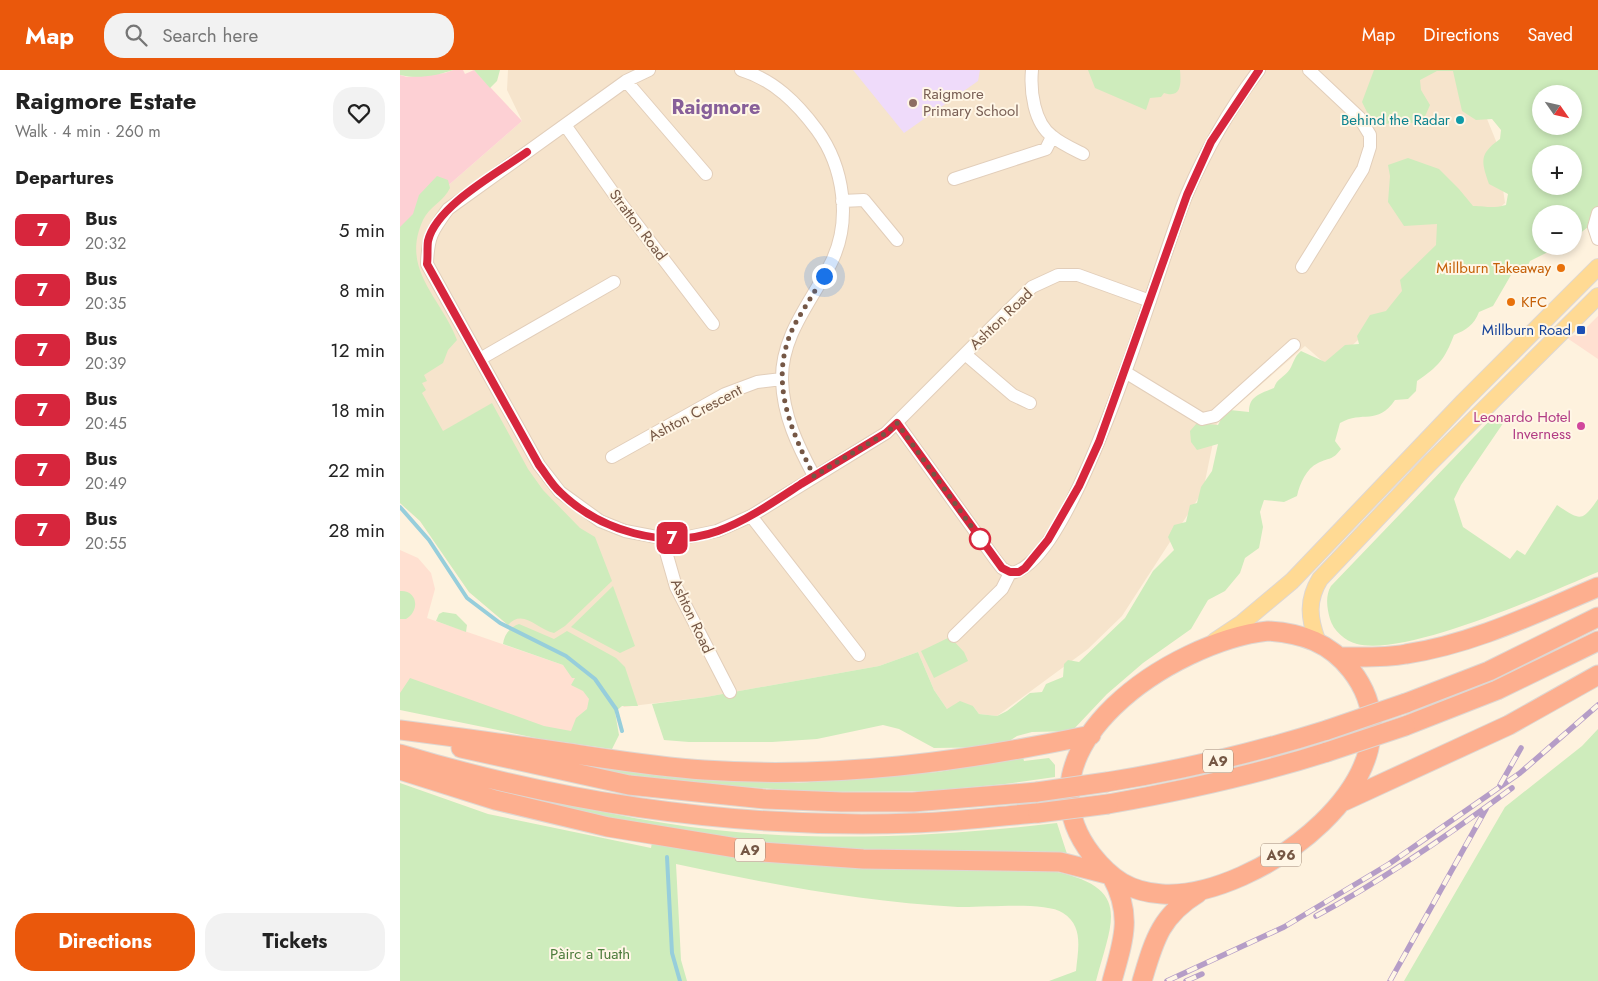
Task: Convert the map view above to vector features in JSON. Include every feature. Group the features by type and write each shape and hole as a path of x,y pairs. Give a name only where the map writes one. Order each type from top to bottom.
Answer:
{"highway":[{"path":"1341,657 1404,655 1448,646 1524,618 1598,587"},
{"name":"A9","path":"400,731 477,752 629,785 766,799 913,802 1037,792 1164,773 1237,757 1327,730 1406,703 1489,671 1598,617"},
{"name":"A96","path":"1109,875 1140,890 1156,894 1176,895 1206,889 1256,871 1309,834 1343,801 1357,781 1368,751 1371,729 1367,704 1358,679 1341,657 1316,640 1288,632 1268,630 1244,633 1211,644 1148,676 1113,707 1091,735 1078,757 1072,775 1069,803 1072,821 1086,847 1109,875 1123,901 1126,922 1112,981"},
{"name":"A9","path":"400,754 488,778 609,803 767,821 915,823 1038,813 1168,794 1237,778 1326,752 1405,726 1497,690 1598,641"},
{"path":"1343,801 1509,725 1598,675"},
{"name":"A9","path":"400,731 627,763 704,770 815,773 911,767 1028,748 1091,735"},
{"name":"A9","path":"400,770 495,800 608,827 761,852 863,859 1060,862 1109,875"},
{"name":"A96","path":"1144,976 1156,937 1170,914 1183,903 1206,889"}],"main road":[{"path":"1211,644 1242,623 1292,581 1464,401 1598,268"},
{"path":"1316,640 1310,608 1313,593 1320,579 1430,463 1598,296"}],"street":[{"path":"649,70 626,81 706,174"},
{"path":"1032,70 1036,113 1052,137 1083,154"},
{"path":"1246,70 1248,85"},
{"path":"897,423 1002,568 1010,572 1019,572 1032,560 1072,500 1096,449 1187,195 1205,154 1259,70"},
{"path":"1302,267 1363,169 1369,152 1370,135 1359,117 1308,70"},
{"path":"749,71 790,98 802,109 824,139 842,186 842,223 832,261 796,324 786,350 782,379 787,416 796,441 814,476"},
{"name":"Ashton Road","path":"626,81 448,209 435,226 428,240 427,264 539,465 560,492 600,521 625,531 662,538 688,537 717,531 750,516 886,433 1032,287 1058,275 1078,275 1150,301"},
{"name":"Stratton Road","path":"565,125 619,201 713,324"},
{"path":"954,179 1046,149 1052,137"},
{"path":"842,201 864,200 897,240"},
{"path":"1598,213 1594,227 1598,238"},
{"path":"480,359 614,282"},
{"path":"1125,372 1202,419 1214,416 1294,345"},
{"name":"Ashton Road","path":"965,354 1013,395 1030,403"},
{"name":"Ashton Crescent","path":"612,457 725,394 757,382 782,379"},
{"path":"750,516 859,655"},
{"name":"Ashton Road","path":"662,538 676,587 730,692"},
{"path":"954,636 1002,589 1010,572"}],"shaded area":[{"path":"453,70 463,70 465,74 474,70 522,121 435,197 400,234 400,75 407,77 445,73"},
{"path":"508,70 1467,70 1496,141 1505,203 1329,367 1305,346 1217,423 1203,491 1122,616 1088,649 997,716 979,714 973,706 947,709 934,690 918,652 879,666 706,697 624,707 595,673 561,650 508,625 469,592 420,521 400,503 400,234 435,197 522,121 507,90"},
{"name":"Raigmore Primary School","path":"853,70 980,70 978,81 904,133"},
{"path":"1598,316 1598,359 1567,338 1582,332"},
{"path":"400,550 418,558 431,573 435,589 427,618 563,665 590,687 588,743 400,693"}],"green space":[{"path":"400,70 453,70 420,77 400,75"},
{"path":"474,70 500,70 497,81 490,88"},
{"path":"1088,70 1180,70 1180,85 1174,94 1164,93 1161,97 1150,98 1146,110 1095,88"},
{"path":"1374,70 1598,70 1598,208 1588,227 1582,232 1582,205 1532,205 1532,255 1542,255 1530,261 1525,269 1511,275 1493,306 1479,312 1469,326 1454,335 1444,356 1436,367 1417,381 1416,391 1408,399 1395,400 1382,413 1348,419 1340,423 1335,441 1341,449 1333,457 1318,463 1310,469 1302,481 1297,496 1284,502 1264,500 1260,512 1263,527 1259,548 1245,558 1240,573 1225,591 1208,600 1191,629 1143,663 1107,694 1072,731 1032,732 1017,736 1000,747 934,748 899,729 883,725 817,739 772,742 689,742 664,740 652,704 706,697 879,666 918,652 934,690 947,709 960,701 973,706 979,714 997,716 1007,711 1030,693 1042,692 1046,684 1063,677 1064,664 1068,660 1079,662 1125,618 1153,571 1174,550 1168,537 1174,525 1186,522 1190,505 1197,503 1201,487 1212,471 1218,444 1197,450 1191,442 1190,431 1197,423 1218,425 1222,417 1230,410 1249,412 1253,399 1274,388 1277,382 1290,369 1295,357 1301,351 1325,362 1345,345 1359,344 1357,336 1370,315 1386,311 1402,291 1400,280 1436,245 1437,224 1404,226 1388,202 1390,176 1388,165 1408,158 1439,169 1473,206 1493,207 1506,205 1508,194 1489,184 1483,164 1488,149 1500,139 1501,130 1492,119 1476,120 1462,111 1453,71 1437,71 1420,80 1421,90 1430,105 1423,121 1380,125 1367,112 1362,102"},
{"path":"437,176 448,180 450,188 423,220 417,238 416,254 419,269 425,283 457,340 448,350 443,363 424,375 427,381 422,383 426,390 422,393 443,431 492,403 528,469 543,490 580,528 595,537 612,581 565,626 554,633 525,619 514,620 508,625 469,592 420,521 400,503 400,227 413,214 419,195"},
{"path":"1496,414 1506,419 1461,485 1454,499 1463,527 1510,559 1517,550 1525,555 1557,505 1571,514 1580,517 1588,512 1598,499 1598,572 1477,621 1408,641 1379,646 1357,644 1344,638 1334,627 1329,615 1327,598 1331,586"},
{"path":"613,586 635,646 620,653 571,627"},
{"path":"400,591 414,597 414,611 406,619 400,619"},
{"path":"443,612 456,614 467,625 466,632 436,621 439,614"},
{"path":"519,624 554,639 567,631 616,658 625,667 638,706 622,706 615,712 619,735 612,749 541,739 400,710 400,693 410,678 544,726 571,731 576,718 587,709 589,699 583,691 571,685 575,678 572,678 563,665 503,644 508,632"},
{"path":"950,637 964,652 968,661 934,678 921,651"},
{"path":"1598,729 1598,981 1404,981 1505,807 1582,746"},
{"path":"1023,757 1024,761 1049,758 1055,765 1055,777 930,791 823,792 646,781 576,766 579,764 733,779 798,783 938,772"},
{"name":"Pàirc a Tuath","path":"400,783 488,814 651,848 652,842 834,865 1053,871 1078,878 1096,887 1106,897 1110,910 1111,924 1096,981 1049,981 1076,971 1078,955 1078,939 1074,925 1070,918 1054,909 1028,906 958,907 887,901 781,885 676,864 681,960 687,981 400,981"},
{"path":"552,801 664,823 712,830 761,834 810,836 910,835 1057,823 1068,857 824,851 695,838 548,805"}],"waterway":[{"path":"400,507 429,540 467,598 500,623 566,656 595,679 616,709 622,731"},
{"path":"667,857 672,953 680,981"}],"railway":[{"path":"1167,981 1284,927 1389,864 1520,773 1598,705"},
{"path":"1500,785 1521,748"},
{"path":"1316,916 1367,887 1417,855 1512,788"},
{"path":"1390,981 1486,809"},
{"path":"1186,981 1202,974"}],"bus line":[{"name":"7","path":"527,152 448,209 435,226 428,240 427,264 539,465 560,492 600,521 625,531 662,538 688,537 717,531 750,516 886,433 897,423 912,441 1002,568 1010,572 1019,572 1025,568 1048,540 1088,470 1125,372 1187,195 1211,142 1230,110 1259,70"}],"place":[{"name":"Raigmore Primary School","path":"913,103"},
{"name":"Behind the Radar","path":"1460,120"},
{"name":"Millburn Takeaway","path":"1561,268"},
{"name":"KFC","path":"1511,302"},
{"name":"Millburn Road","path":"1581,330"},
{"name":"Leonardo Hotel Inverness","path":"1581,426"}],"district":[{"name":"Raigmore","path":"716,107"}],"route":[{"path":"824,276 796,324 786,350 782,379 787,416 796,441 814,476 886,433 897,423 912,441 984,544 980,539"}]}
